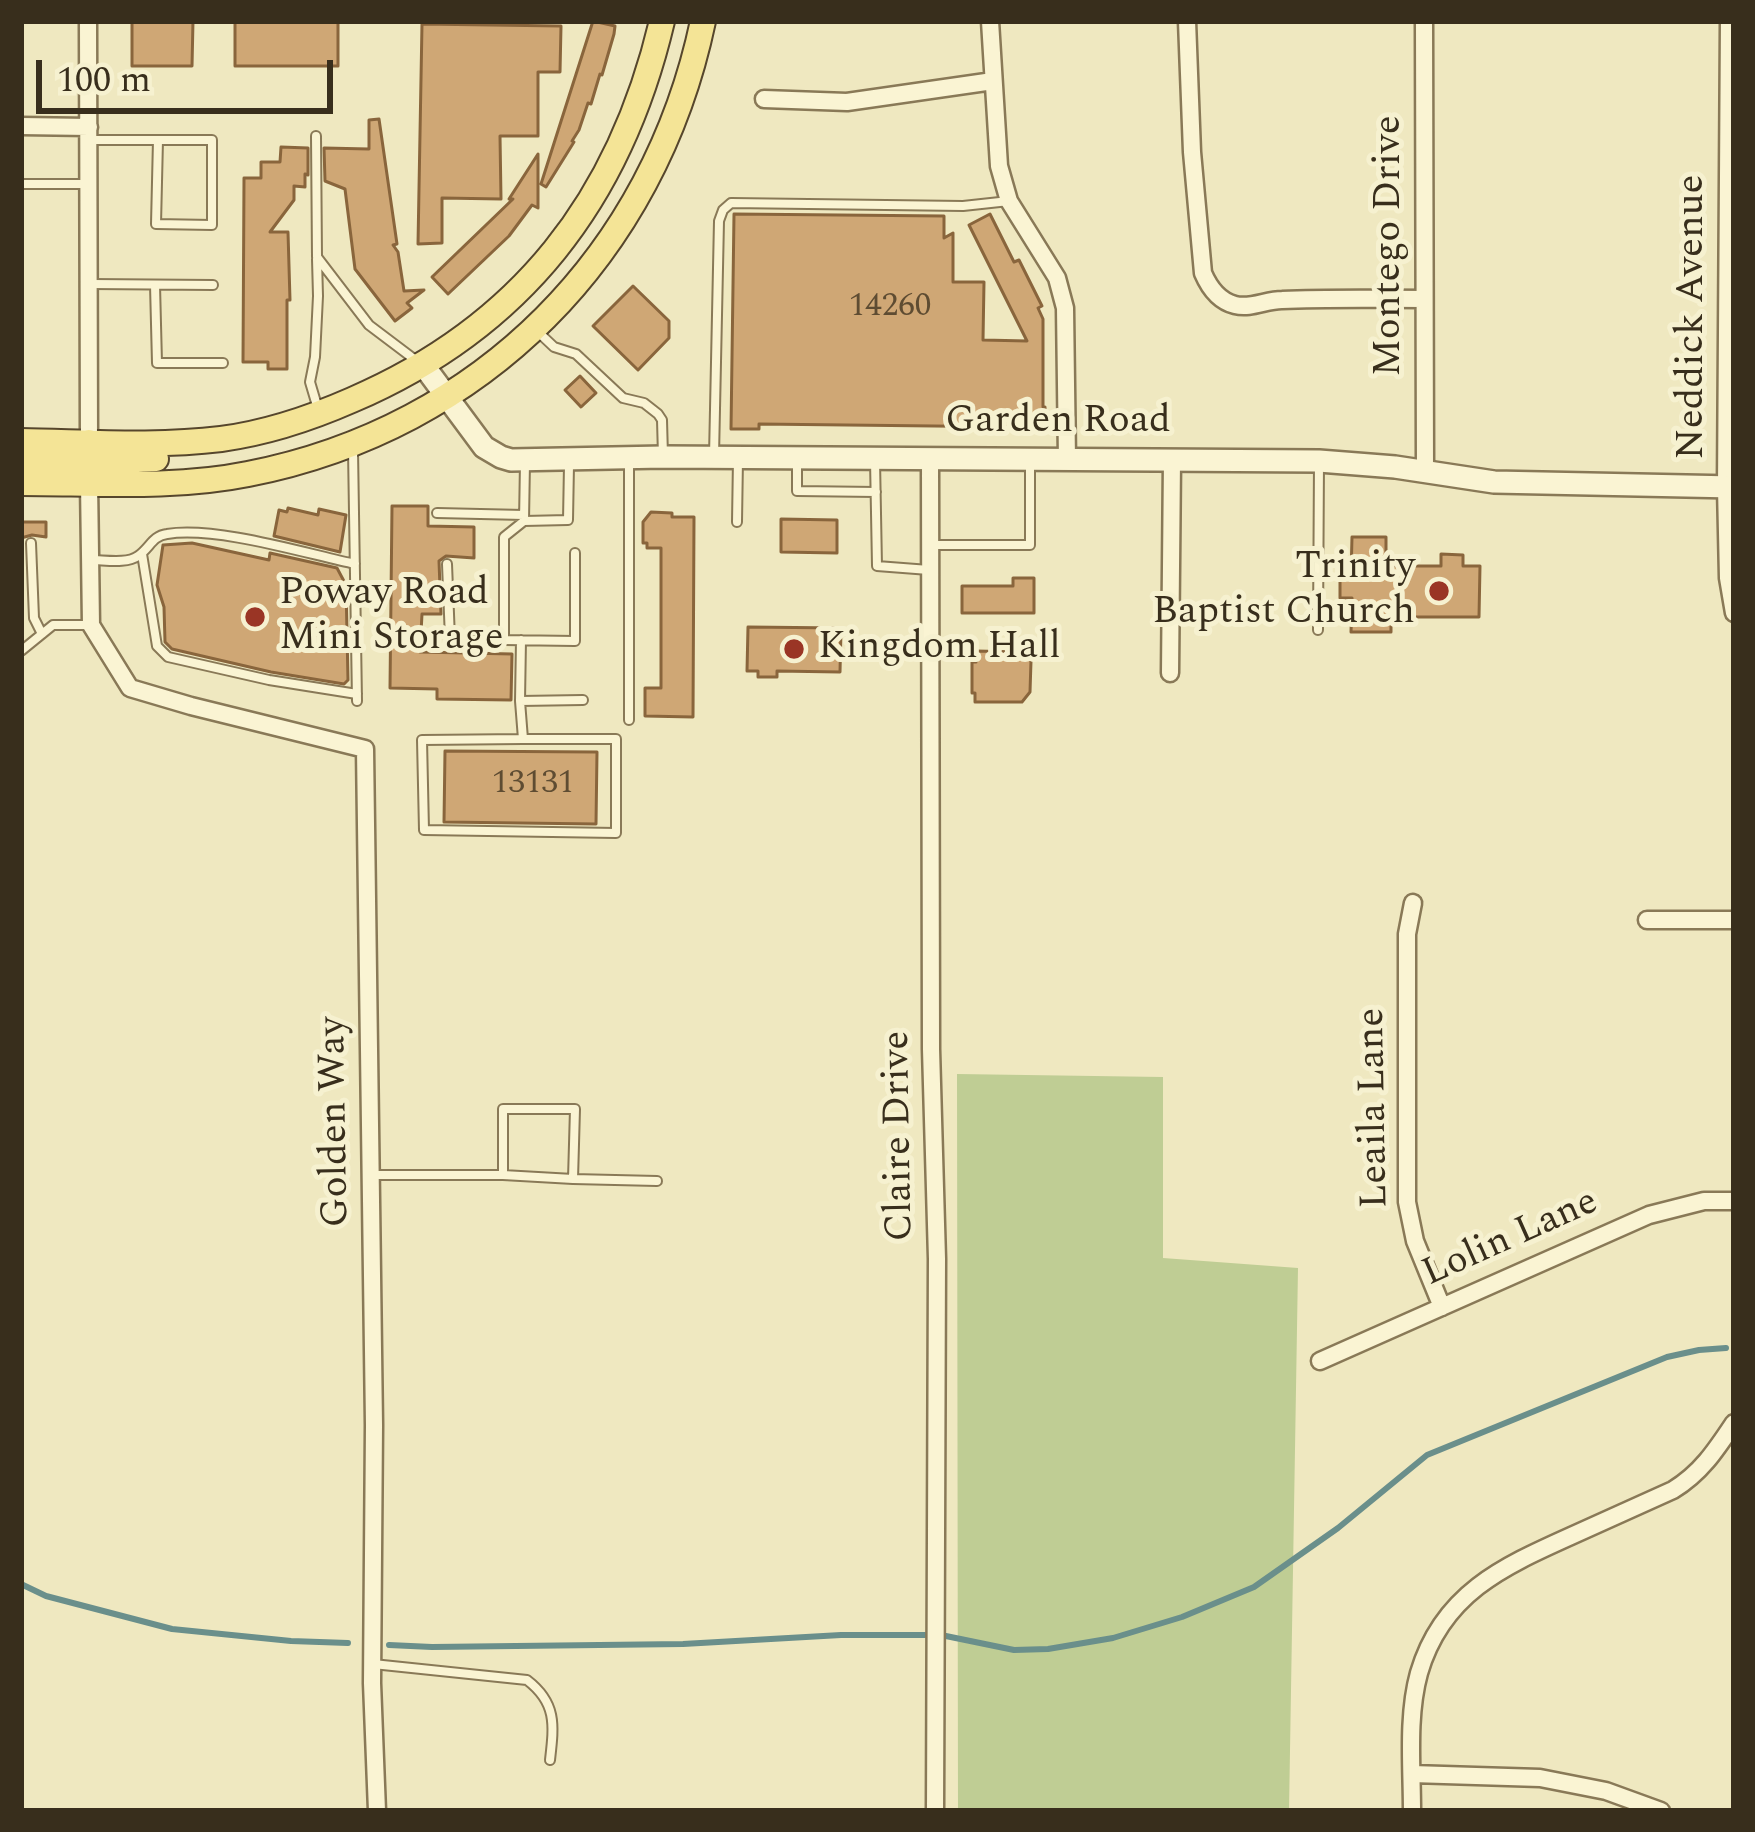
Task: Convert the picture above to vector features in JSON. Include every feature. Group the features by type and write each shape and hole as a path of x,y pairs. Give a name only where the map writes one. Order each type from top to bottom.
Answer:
{"main road":[{"path":"21,441 166,443 224,438 309,417 424,366 520,289 583,212 629,130 662,21"},
{"path":"21,483 165,483 231,477 291,464 412,416 491,366 534,329 592,267 624,221 678,114 704,21"},
{"path":"89,483 92,467 100,462 198,457 254,448 309,417"},
{"path":"21,464 69,464 88,452 89,442"}],"street":[{"path":"88,21 89,442"},
{"path":"990,21 999,166 1010,201 1057,278 1065,308 1067,460"},
{"path":"1187,21 1192,152 1203,273 1209,286 1236,305 1284,299 1424,299"},
{"name":"Montego Drive","path":"1424,21 1426,471"},
{"name":"Neddick Avenue","path":"1729,21 1728,578 1734,614"},
{"path":"764,99 847,101 993,81"},
{"path":"21,126 89,133"},
{"name":"Garden Road","path":"424,366 484,447 501,458 1319,461 1494,482 1730,487"},
{"name":"Claire Drive","path":"929,459 931,1049 937,1259 935,1811"},
{"path":"1170,673 1172,460"},
{"path":"89,483 91,625"},
{"name":"Golden Way","path":"91,625 130,688 365,749 377,1811"},
{"name":"Leaila Lane","path":"1414,903 1407,934 1407,1202 1415,1241 1442,1306"},
{"path":"1647,920 1734,920"},
{"name":"Lolin Lane","path":"1320,1361 1649,1215 1704,1201 1734,1201"},
{"path":"1412,1811 1418,1675 1433,1637 1462,1599 1513,1562 1689,1480 1734,1423"},
{"path":"1412,1774 1562,1781 1661,1811"}],"lane":[{"path":"89,133 212,140 212,225 156,224 158,140"},
{"path":"309,417 318,296 316,136"},
{"path":"21,184 89,184"},
{"path":"714,458 719,220 731,203 963,206 1010,201"},
{"path":"317,257 370,325 424,366"},
{"path":"89,284 213,285"},
{"path":"155,285 157,363 224,363"},
{"path":"534,329 554,347 576,354 623,398 644,403 658,414 663,458"},
{"path":"142,554 157,646 168,657 357,698 353,442"},
{"path":"629,458 629,720"},
{"path":"737,522 738,458"},
{"path":"796,458 796,491 876,491"},
{"path":"875,458 877,566 930,571"},
{"path":"930,545 1030,545 1030,459"},
{"path":"504,640 504,537 524,518 525,460"},
{"path":"437,513 568,520 569,460"},
{"path":"1318,630 1319,461"},
{"path":"90,560 131,560 162,534 207,533 355,564"},
{"path":"31,543 34,618 42,634"},
{"path":"448,564 450,639 575,641 575,553"},
{"path":"21,651 53,626 91,625"},
{"path":"521,640 523,739"},
{"path":"520,701 584,700"},
{"path":"523,739 616,740 616,833 424,830 422,740 523,739"},
{"path":"503,1175 503,1108 575,1108 573,1179"},
{"path":"370,1174 657,1180"},
{"path":"372,1664 526,1680 549,1703 554,1729 550,1760"}],"green space":[{"path":"957,1074 1163,1077 1163,1258 1298,1268 1289,1811 958,1811"}],"building":[{"path":"132,21 193,21 192,66 132,66"},
{"path":"235,21 338,21 338,66 235,66"},
{"path":"593,21 615,26 614,34 591,104 546,187 541,184"},
{"path":"422,24 561,26 560,72 538,72 538,136 500,136 501,199 442,198 442,243 418,244"},
{"path":"379,119 397,244 393,245 404,291 424,290 395,321 355,269 345,189 325,181 324,148 369,149 369,120"},
{"path":"281,147 308,148 308,175 305,187 294,186 294,200 270,232 288,232 290,300 287,369 268,369 268,362 243,362 244,178 261,178 261,162 280,162"},
{"path":"538,154 538,208 532,205 509,236 448,294 432,277 513,199 509,199"},
{"path":"734,214 944,216 944,238 953,233 953,282 984,282 983,340 1027,341 969,225 990,214 1042,306 1038,308 1043,319 1045,430 759,424 759,429 731,429"},
{"path":"633,286 669,321 669,338 638,370 593,326"},
{"path":"580,376 596,393 581,407 565,390"},
{"path":"392,506 428,506 428,526 474,527 474,558 446,556 439,561 441,614 422,614 420,652 512,654 511,700 437,699 437,689 390,688"},
{"name":"Poway Road Mini Storage","path":"288,508 346,515 340,552 274,536 279,510 287,512"},
{"path":"651,512 694,517 693,717 645,716 645,688 661,688 661,548 647,548 643,543 643,522"},
{"path":"781,519 837,520 837,553 781,552"},
{"path":"21,522 46,522 46,537 21,538"},
{"path":"1352,537 1386,537 1386,566 1441,566 1441,554 1463,555 1463,566 1480,566 1479,617 1391,617 1391,632 1351,632 1352,598 1340,598 1340,575 1351,575"},
{"name":"Poway Road Mini Storage","path":"192,543 269,560 270,553 337,568 346,585 348,680 344,684 271,672 172,649 165,642 164,607 157,585 163,545"},
{"path":"1013,578 1034,578 1034,613 962,613 962,586 1013,586"},
{"name":"Kingdom Hall","path":"748,627 841,628 840,672 777,671 777,677 758,677 758,671 747,671"},
{"path":"976,651 1022,652 1031,661 1030,692 1022,702 975,702 972,662 976,662"},
{"path":"445,751 597,752 596,824 444,822"}],"waterway":[{"path":"941,1635 1014,1650 1048,1649 1113,1638 1182,1617 1254,1587 1338,1528 1427,1455 1667,1357 1726,1348"},
{"path":"21,1584 46,1596 172,1629 348,1643"},
{"path":"389,1645 683,1644 925,1635"}],"place":[{"name":"Trinity Baptist Church","path":"1439,591"},
{"name":"Poway Road Mini Storage","path":"255,617"},
{"name":"Kingdom Hall","path":"794,649"}]}
